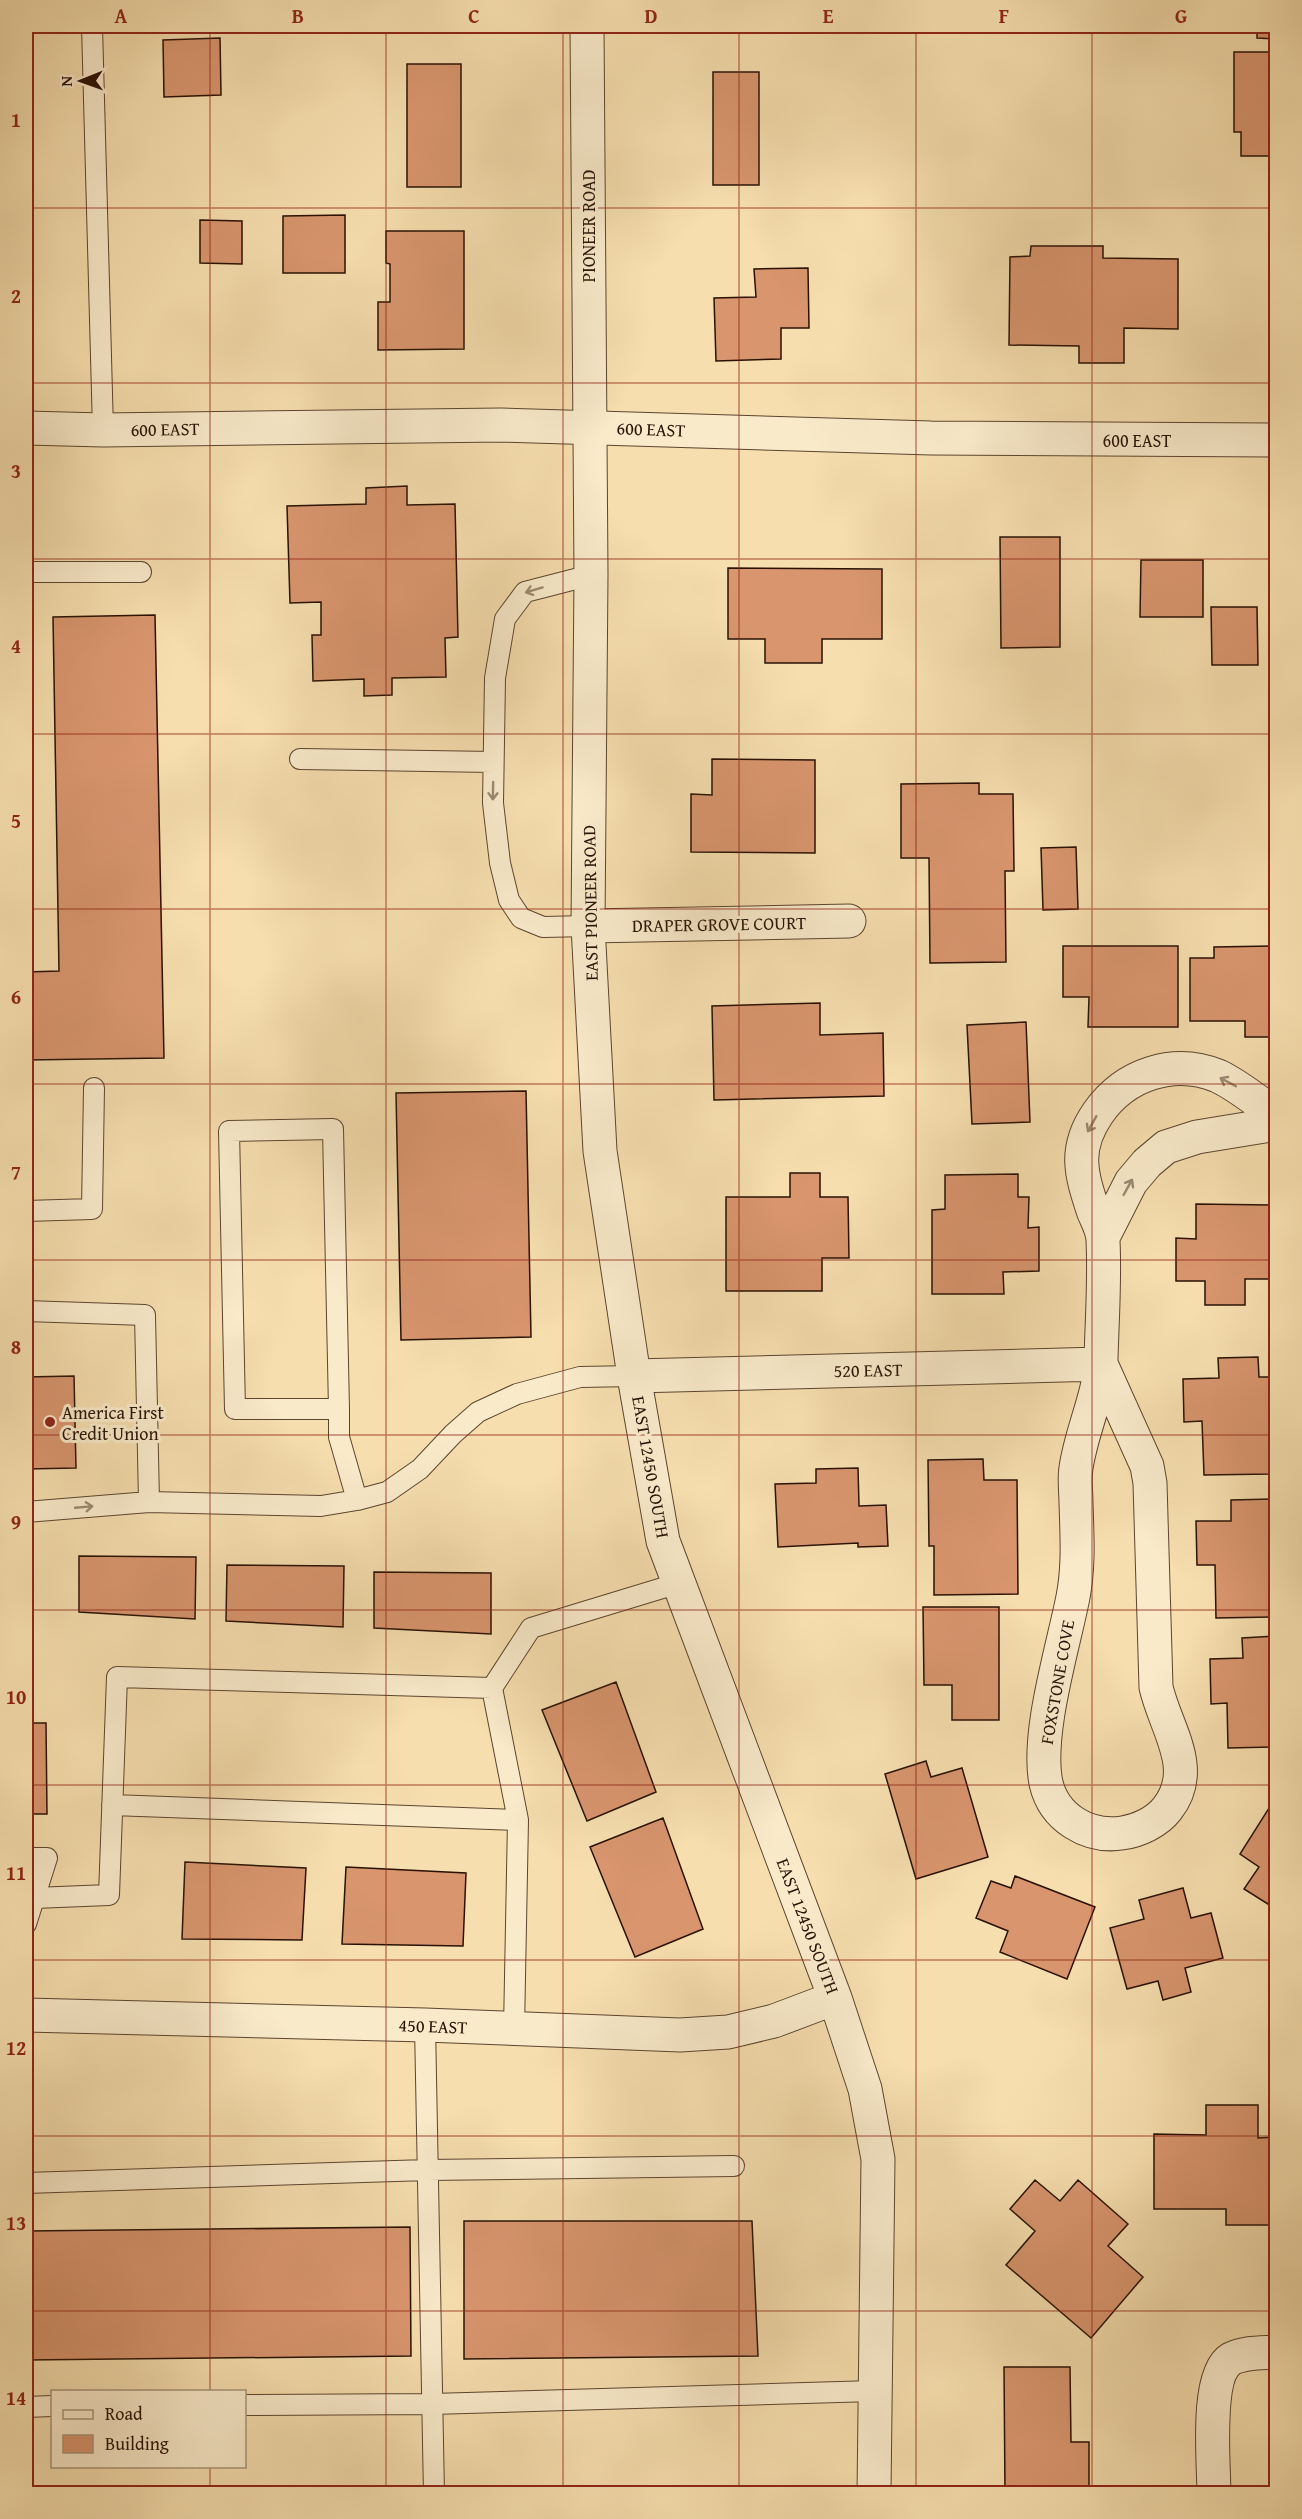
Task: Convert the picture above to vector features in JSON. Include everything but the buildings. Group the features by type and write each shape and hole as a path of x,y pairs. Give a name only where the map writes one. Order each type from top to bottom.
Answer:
{"street":[{"name":"PIONEER ROAD","path":"587,26 589,427"},
{"name":"600 EAST","path":"26,428 103,430 489,425 931,438 1276,440"},
{"name":"EAST PIONEER ROAD","path":"589,427 591,575 588,926 600,1151 634,1376"},
{"name":"DRAPER GROVE COURT","path":"588,926 849,921"},
{"name":"FOXSTONE COVE","path":"1101,1364 1147,1466 1152,1503 1156,1687 1181,1761 1181,1780 1176,1798 1163,1814 1146,1826 1124,1833 1099,1835 1077,1826 1059,1809 1047,1786 1044,1758 1049,1713 1076,1579 1076,1469 1101,1364 1103,1237 1081,1176 1083,1145 1089,1128 1100,1111 1130,1081 1150,1073 1173,1069 1196,1070 1218,1077 1239,1088 1276,1115"},
{"name":"FOXSTONE COVE","path":"1103,1237 1131,1182 1147,1163 1166,1147 1197,1137 1276,1124"},
{"name":"520 EAST","path":"634,1376 1101,1364"},
{"name":"EAST 12450 SOUTH","path":"634,1376 663,1541 835,1998 865,2088 878,2159 874,2493"},
{"name":"450 EAST","path":"26,2015 425,2025 680,2035 728,2032 774,2021 835,1998"},
{"path":"1214,2493 1213,2424 1215,2393 1220,2374 1229,2360 1276,2352"}],"lane":[{"path":"92,26 103,430"},
{"path":"26,573 141,572"},
{"path":"588,926 543,927 521,918 509,900 500,863 493,803 495,678 505,619 525,592 591,575"},
{"path":"300,759 494,762"},
{"path":"26,1211 92,1209 94,1088"},
{"path":"339,1409 235,1409 229,1131 333,1129 339,1409 339,1437 357,1500"},
{"path":"26,1311 145,1315 149,1502"},
{"path":"26,1512 149,1502 321,1506 357,1500 387,1492 420,1469 453,1434 478,1412 517,1394 580,1377 634,1376"},
{"path":"514,2029 518,1820 492,1688 531,1629 679,1583"},
{"path":"34,1898 109,1896 117,1677 492,1688"},
{"path":"112,1805 518,1820"},
{"path":"26,1858 47,1858 26,1924"},
{"path":"425,2025 434,2493"},
{"path":"26,2183 427,2170 734,2166"},
{"path":"246,2405 432,2404 874,2391"},
{"path":"26,2406 51,2406"}],"place":[{"name":"America First Credit Union","path":"50,1422"}]}
